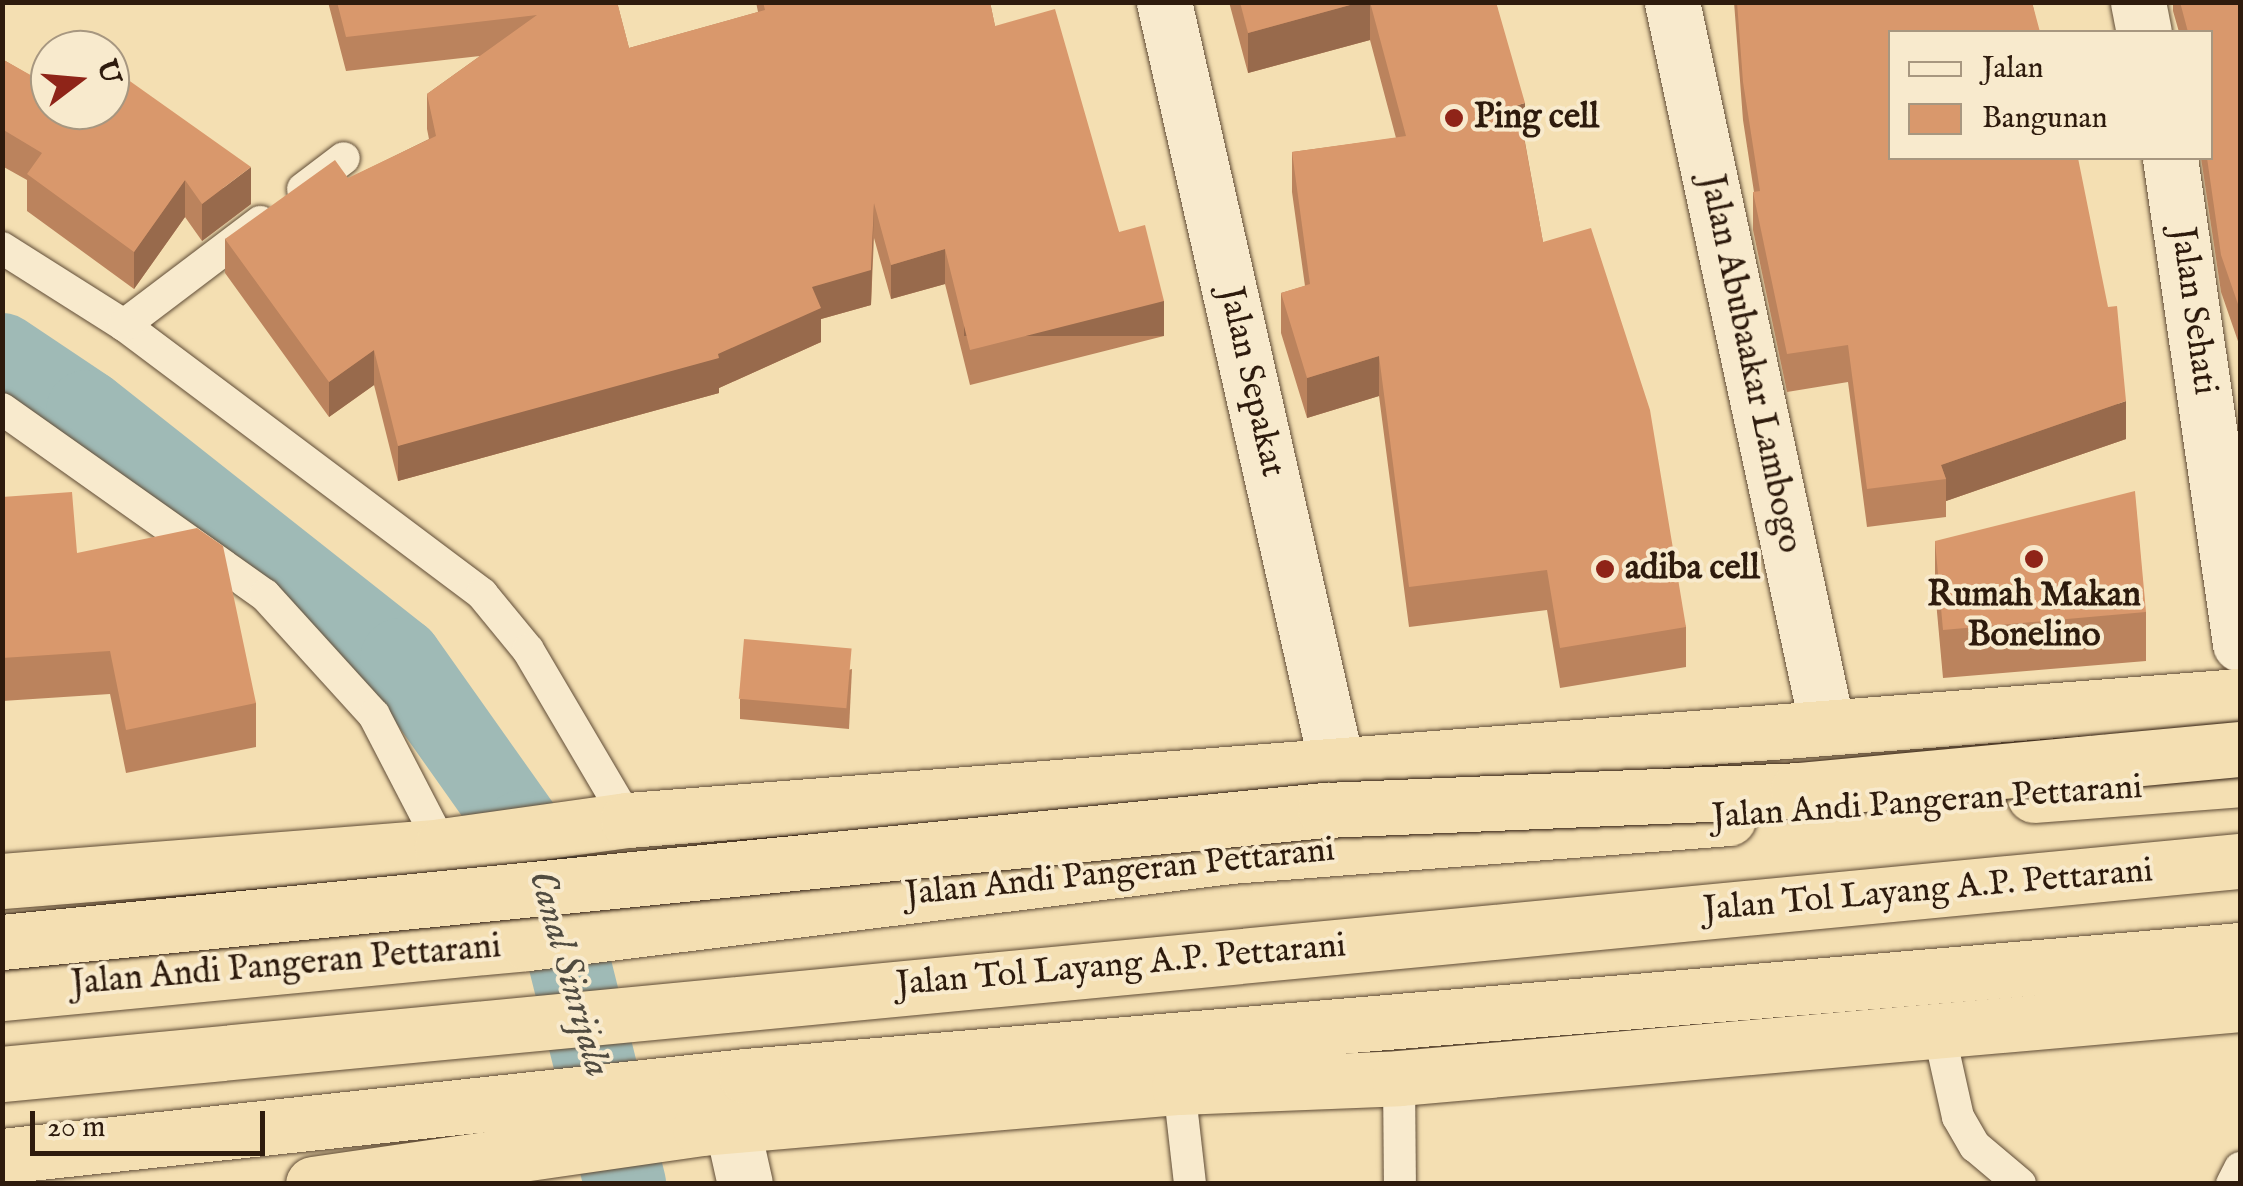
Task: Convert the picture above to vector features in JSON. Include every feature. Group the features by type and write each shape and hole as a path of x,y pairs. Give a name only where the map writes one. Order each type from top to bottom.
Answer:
{"highway":[{"path":"2,881 448,845 621,821 1336,762 2240,696"},
{"path":"2,942 1324,810 1798,790 2240,749"},
{"path":"1226,774 1230,856"},
{"name":"Jalan Andi Pangeran Pettarani","path":"2,993 474,949 1230,856 2240,779"},
{"name":"Jalan Tol Layang A.P. Pettarani","path":"2,1074 2240,862"},
{"path":"2,1156 746,1076 2240,950"},
{"path":"347,1181 436,1172 716,1127 1179,1087 1399,1078 2240,1004"}],"street":[{"name":"Jalan Sepakat","path":"1164,2 1336,762"},
{"name":"Jalan Abubaakar Lambogo","path":"1672,2 1828,726"},
{"path":"2138,2 2144,30"},
{"name":"Jalan Sehati","path":"2170,160 2240,644"},
{"path":"621,821 642,928"},
{"path":"448,845 474,949"},
{"path":"716,1127 745,1184"}],"lane":[{"path":"124,325 344,158"},
{"path":"2,248 124,325 482,594 528,650 621,821"},
{"path":"2,409 265,595 374,716 448,845"},
{"path":"1939,1032 1958,1117 1975,1146 2020,1184"},
{"path":"1399,1078 1400,1184"},
{"path":"1179,1087 1190,1184"},
{"path":"2232,1184 2240,1168"}],"building":[{"path":"337,2 617,2 629,48 765,10 763,2 990,2 995,26 1055,9 1119,232 1145,225 1164,301 970,350 945,249 891,265 874,203 871,270 812,287 821,308 718,354 719,358 398,446 374,350 329,382 225,239 335,160 348,178 436,136 427,94 537,15 346,37"},
{"path":"1240,2 1361,2 1248,33"},
{"path":"1370,2 1496,2 1525,103 1518,105 1543,242 1591,228 1650,410 1686,627 1560,648 1547,570 1409,587 1379,356 1307,378 1281,293 1310,284 1292,152 1406,136"},
{"path":"1737,2 2032,2 2039,30 1888,30 1888,160 2078,160 2108,307 2117,306 2126,401 1941,465 1946,479 1867,489 1848,345 1787,354 1753,192 1760,191 1743,82"},
{"path":"2180,2 2240,2 2240,310 2221,255 2207,160 2213,160 2213,30 2187,30"},
{"path":"2,59 30,75 30,130 130,130 130,81 251,167 202,204 185,180 134,252 27,174 42,153 2,129"},
{"path":"2135,491 2146,612 1943,630 1935,541"},
{"path":"72,492 77,553 197,528 223,546 256,703 126,730 110,651 2,658 2,497"},
{"path":"744,639 852,648 846,708 739,699"}],"waterway":[{"name":"Canal Sinrijala","path":"2,354 87,411 401,659 523,831 553,897 625,1184"}],"place":[{"name":"Ping cell","path":"1454,118"},
{"name":"Rumah Makan Bonelino","path":"2034,559"},
{"name":"adiba cell","path":"1605,569"}]}
